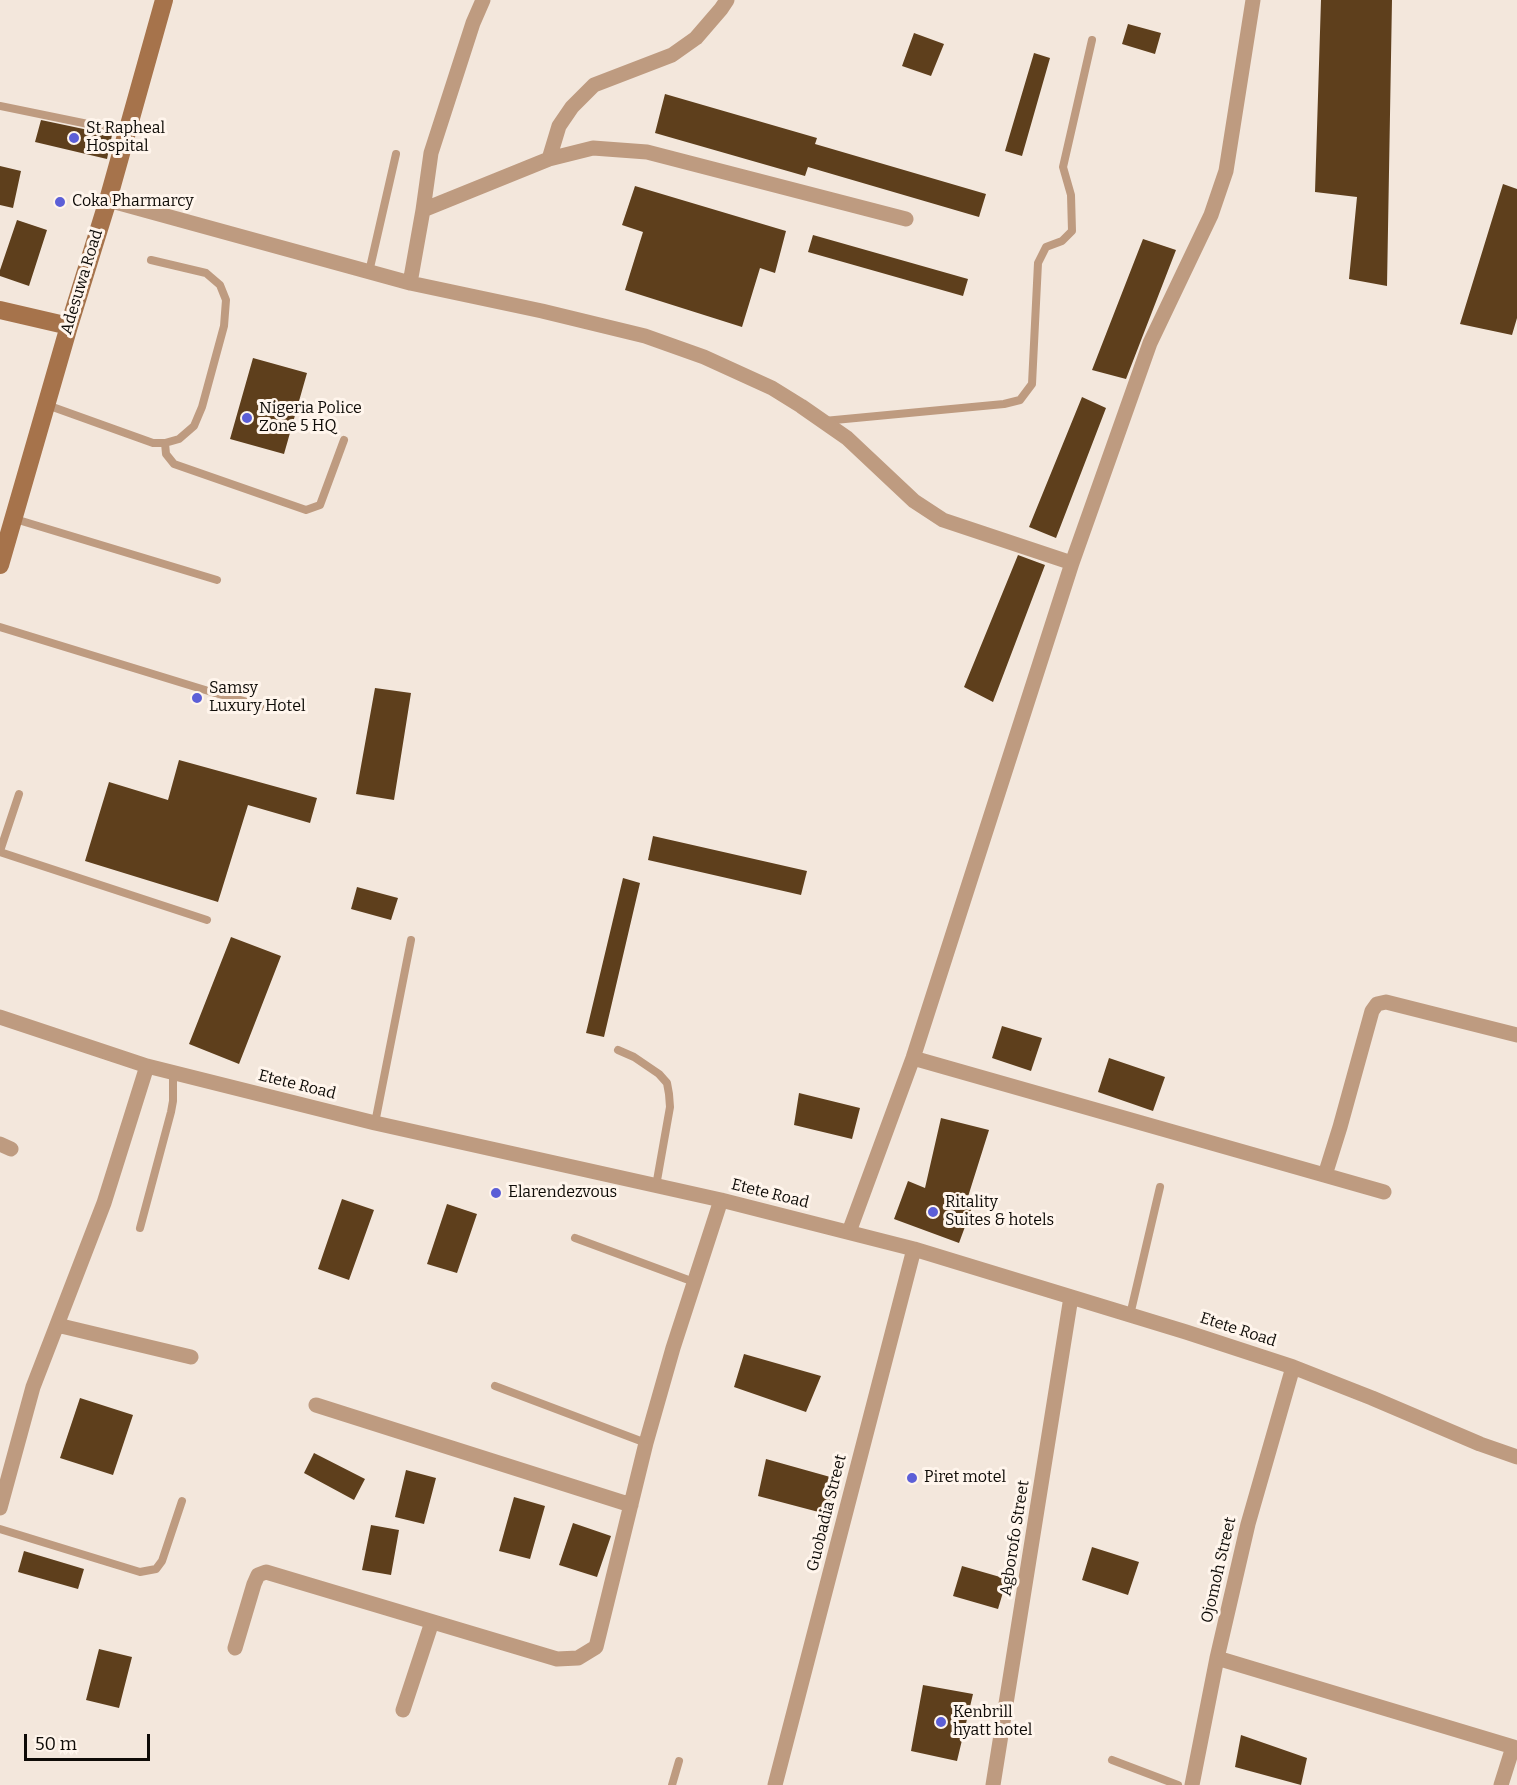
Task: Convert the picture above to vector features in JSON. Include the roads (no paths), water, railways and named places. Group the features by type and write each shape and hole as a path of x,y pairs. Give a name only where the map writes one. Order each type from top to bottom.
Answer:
{"street":[{"name":"Adesuwa Road","path":"0,565 108,200 164,0"},
{"path":"410,283 431,153 472,22 483,0"},
{"path":"549,159 559,126 572,107 594,85 672,55 696,38 727,0"},
{"path":"849,1232 913,1058 1072,563 1150,342 1211,215 1226,171 1254,0"},
{"path":"423,210 549,159 593,148 647,152 906,219"},
{"path":"108,200 369,273 645,336 704,357 772,388 847,438 914,501 943,520 1072,563"},
{"path":"0,310 69,326"},
{"path":"1325,1175 1372,1011 1377,1004 1386,1002 1517,1035"},
{"name":"Etete Road","path":"0,1017 173,1073 375,1123 721,1200 914,1249 1293,1367 1517,1457"},
{"path":"913,1058 1384,1192"},
{"path":"0,1508 33,1387 104,1203 147,1066"},
{"path":"236,1648 254,1584 258,1575 266,1572 556,1659 578,1658 596,1647 646,1443 721,1200"},
{"name":"Guobadia Street","path":"775,1785 914,1249"},
{"name":"Agborofo Street","path":"993,1785 1071,1297"},
{"path":"57,1325 191,1357"},
{"name":"Ojomoh Street","path":"1192,1785 1216,1658 1248,1524 1293,1367"},
{"path":"316,1405 631,1505"},
{"path":"403,1710 432,1622"},
{"path":"1216,1658 1515,1747 1502,1785"}],"lane":[{"path":"822,421 1004,404 1020,400 1032,384 1038,262 1046,248 1062,241 1072,231 1071,195 1063,167 1092,40"},
{"path":"0,106 127,132"},
{"path":"369,273 396,154"},
{"path":"46,405 153,443 179,440 194,426 202,407 224,326 226,300 220,285 206,273 151,260"},
{"path":"165,443 166,454 174,464 306,510 320,505 344,440"},
{"path":"13,518 217,580"},
{"path":"0,627 266,707"},
{"path":"19,794 0,852 207,920"},
{"path":"375,1123 411,940"},
{"path":"618,1050 659,1074 667,1083 669,1107 656,1186"},
{"path":"140,1228 171,1112 173,1073"},
{"path":"1130,1315 1160,1187"},
{"path":"575,1238 695,1283"},
{"path":"495,1386 646,1443"},
{"path":"0,1530 140,1572 156,1569 162,1562 182,1501"},
{"path":"1112,1760 1178,1785"},
{"path":"672,1785 680,1761"}],"place":[{"name":"St Rapheal Hospital","path":"74,138"},
{"name":"Coka Pharmarcy","path":"60,202"},
{"name":"Nigeria Police Zone 5 HQ","path":"247,418"},
{"name":"Samsy Luxury Hotel","path":"197,698"},
{"name":"Elarendezvous","path":"496,1193"},
{"name":"Ritality Suites & hotels","path":"933,1212"},
{"name":"Piret motel","path":"912,1478"},
{"name":"Kenbrill hyatt hotel","path":"941,1722"}]}
